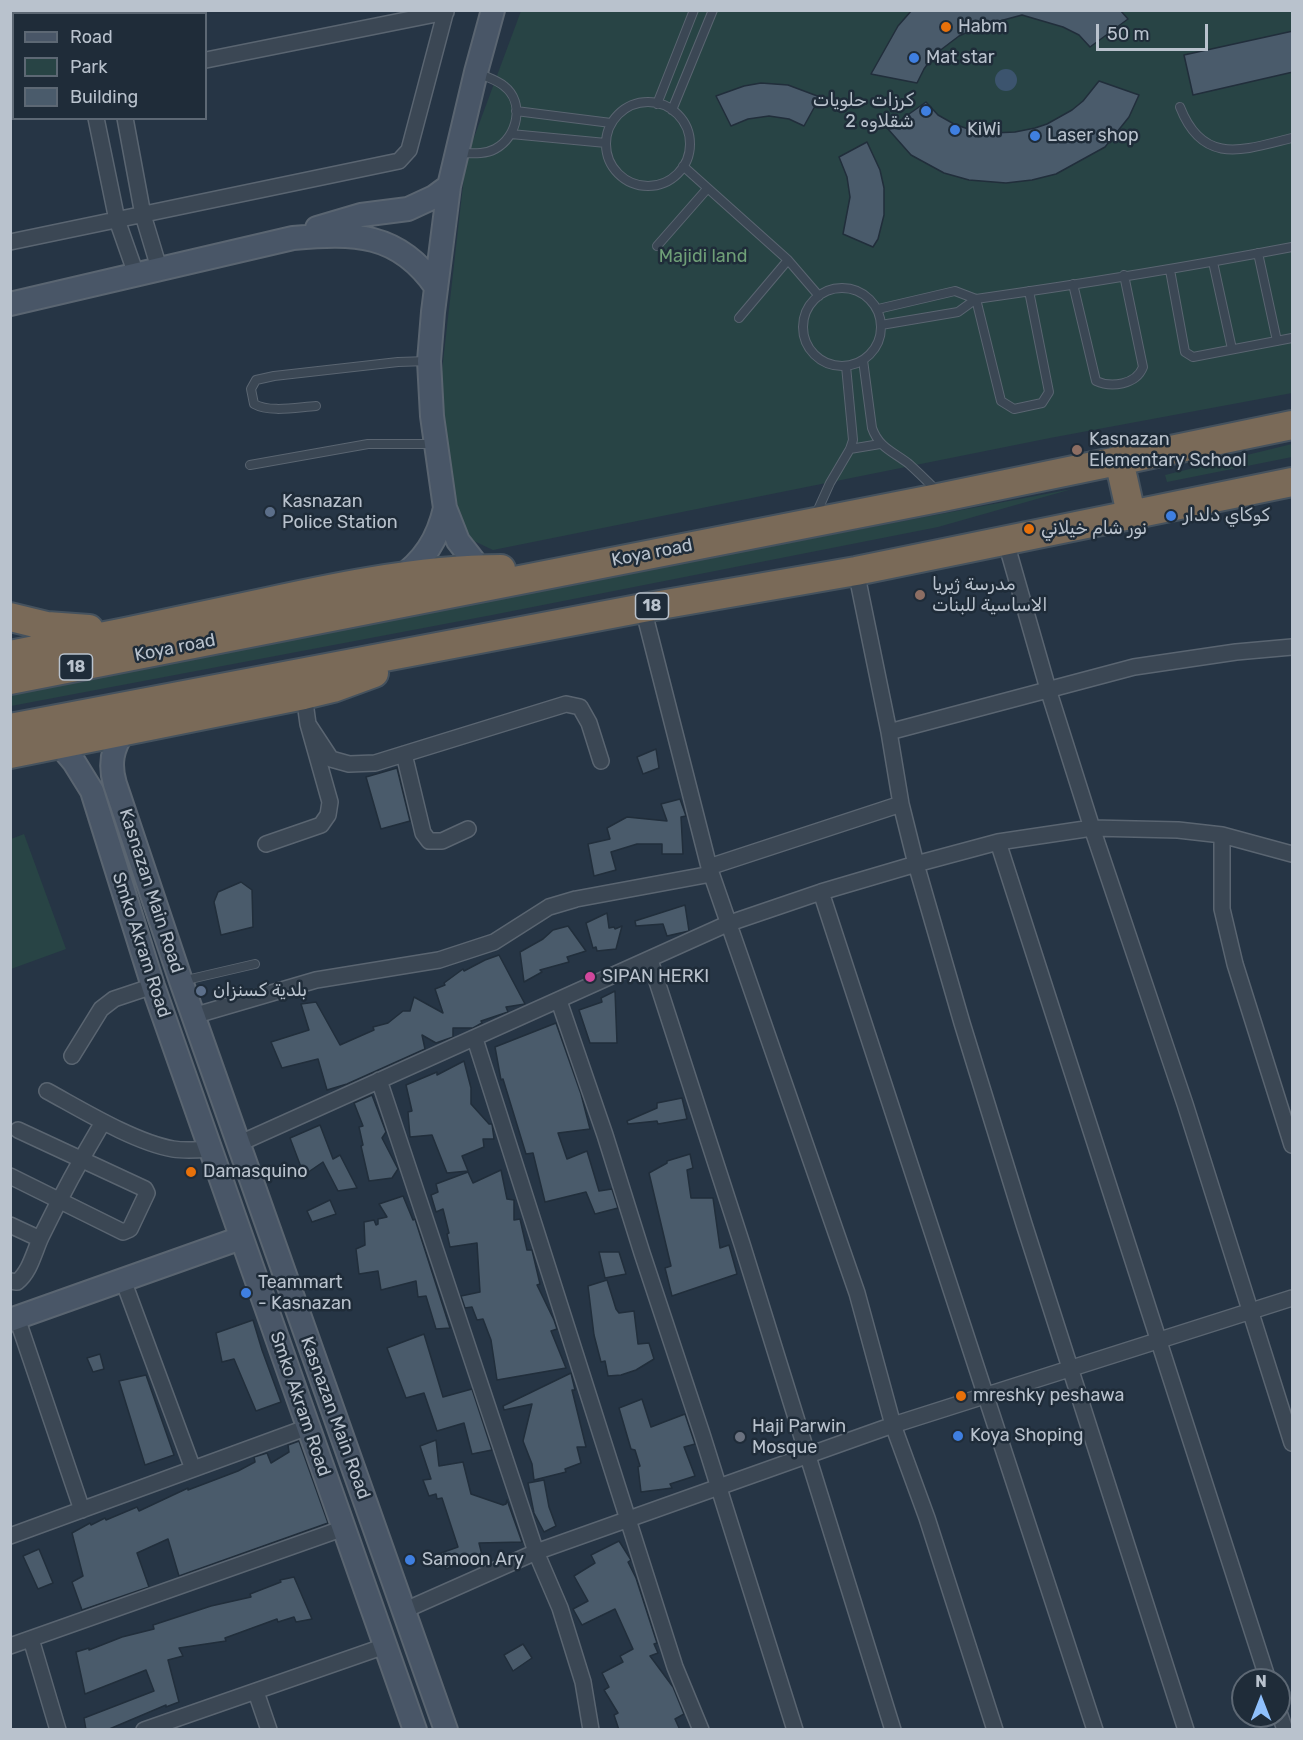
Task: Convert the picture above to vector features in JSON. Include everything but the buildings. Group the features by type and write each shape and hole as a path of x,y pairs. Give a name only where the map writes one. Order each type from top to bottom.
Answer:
{"highway":[{"name":"Koya road","path":"10,680 1293,425"},
{"path":"1119,460 1131,514"},
{"name":"18","path":"10,728 643,608 856,571 1005,539 1293,483"},
{"path":"10,655 288,597 398,579 480,569 566,570"},
{"path":"10,617 47,626 72,629 136,630"},
{"path":"10,754 304,696 363,678 427,649"},
{"path":"10,764 55,745"}],"street":[{"path":"480,569 458,541 445,508 429,389 429,361 449,186 493,10"},
{"path":"10,242 399,161 409,150 446,11 207,60"},
{"path":"96,120 117,220 136,274"},
{"path":"125,120 143,215 159,268"},
{"path":"10,304 293,238 347,218 408,209 434,197 449,186"},
{"path":"408,209 430,216 443,234"},
{"path":"403,253 399,235 400,225 408,209"},
{"path":"403,253 423,250 443,234"},
{"path":"293,238 338,235 362,237 386,243 417,263 436,287"},
{"path":"398,579 415,566 429,549 445,508"},
{"path":"1005,539 1048,689 1092,828 1185,1104 1293,1443"},
{"path":"856,571 889,732 901,804 916,864 962,1023 1186,1730"},
{"path":"643,608 710,871 857,1293 893,1425 927,1518 995,1730"},
{"path":"889,732 1134,667 1236,652 1293,647"},
{"path":"266,844 321,825 328,815 330,802 308,724 304,696"},
{"path":"308,724 331,759 350,764 375,763 566,704 580,707 589,723 601,761"},
{"name":"Kasnazan Main Road","path":"124,731 113,751 112,773 193,1016 446,1730"},
{"name":"Smko Akram Road","path":"55,745 81,771 92,792 153,986 415,1730"},
{"path":"404,754 423,833 429,841 442,841 468,829"},
{"path":"193,1016 316,980 439,960 494,942 549,907 576,899 710,871 901,804"},
{"path":"238,1144 727,924 821,892 916,864 998,842 1092,828 1178,830 1222,835 1293,854"},
{"path":"1222,835 1222,909 1235,964 1293,1145"},
{"path":"998,842 1095,1136 1158,1341 1264,1668"},
{"path":"821,892 1095,1730"},
{"path":"650,960 742,1244 893,1730"},
{"path":"72,1056 101,1009 114,999 153,986"},
{"path":"559,1001 606,1135 795,1730"},
{"path":"475,1039 675,1667 701,1730"},
{"path":"379,1080 536,1552 560,1608 583,1682 591,1730"},
{"path":"47,1091 103,1122 153,1144 173,1149 210,1149"},
{"path":"10,1281 17,1282 24,1277 40,1239 81,1159 103,1122"},
{"path":"10,1176 123,1232 130,1229 146,1191 18,1130"},
{"path":"10,1225 40,1239"},
{"path":"82,1510 14,1319 241,1238"},
{"path":"123,1280 193,1469"},
{"path":"404,1611 536,1552 807,1455 986,1395 1293,1299"},
{"path":"10,1536 308,1427"},
{"path":"10,1646 344,1528"},
{"path":"31,1639 58,1730"},
{"path":"144,1730 385,1646"},
{"path":"256,1692 269,1730"}],"lane":[{"path":"657,104 694,10"},
{"path":"672,110 713,10"},
{"path":"457,153 486,152 496,149 515,127 516,111 510,92 503,85 476,72"},
{"path":"644,103 657,104 672,110 687,129 688,154 683,166 674,176 662,183 649,186 635,184 622,178 613,168 607,155 606,143 611,123 631,106 644,103"},
{"path":"1180,107 1187,125 1194,134 1218,148 1246,149 1293,138"},
{"path":"516,111 611,123"},
{"path":"511,134 606,143"},
{"path":"683,166 788,260 819,296"},
{"path":"657,246 707,189"},
{"path":"881,326 958,312 976,299 1124,275 1170,270 1293,247"},
{"path":"1258,254 1277,341"},
{"path":"739,318 788,260"},
{"path":"1213,262 1232,349"},
{"path":"1170,270 1185,352 1193,357 1293,338"},
{"path":"1073,284 1096,381 1106,386 1135,380 1143,367 1124,275"},
{"path":"849,288 862,293 878,309 881,326 879,341 873,352 863,360 846,366 835,365 825,362 809,347 805,338 805,316 809,307 819,296 833,289 849,288"},
{"path":"878,309 955,291 976,299"},
{"path":"976,299 1001,400 1014,409 1042,403 1049,392 1029,291"},
{"path":"863,360 872,428 880,444 910,465 943,496"},
{"path":"316,406 273,408 258,406 254,404 251,389 256,380 273,376 398,362 429,361"},
{"path":"813,521 830,483 850,449 853,431 846,366"},
{"path":"250,465 368,444 435,444"},
{"path":"850,449 880,444"},
{"path":"181,981 255,964"}],"green space":[{"name":"Majidi land","path":"521,11 1292,11 1292,393 1050,438 493,550 459,534 439,397 466,159"},
{"path":"1292,444 1292,457 1167,482 1165,475"},
{"path":"1072,489 938,527 492,615 11,706 11,691"},
{"path":"24,834 66,949 11,969 11,839"}],"water":[{"path":"1006,69 1014,72 1017,80 1014,88 1006,91 998,88 995,80 998,72"}],"place":[{"name":"Habm","path":"946,27"},
{"name":"Mat star","path":"914,58"},
{"name":"كرزات حلويات شقلاوه 2","path":"926,111"},
{"name":"KiWi","path":"955,130"},
{"name":"Laser shop","path":"1035,136"},
{"name":"Kasnazan Elementary School","path":"1077,450"},
{"name":"Kasnazan Police Station","path":"270,512"},
{"name":"كوكاي دلدار","path":"1171,516"},
{"name":"نور شام خيلاني","path":"1029,529"},
{"name":"مدرسة ژيريا الاساسية للبنات","path":"920,595"},
{"name":"SIPAN HERKI","path":"590,977"},
{"name":"بلدية كسنزان","path":"201,991"},
{"name":"Damasquino","path":"191,1172"},
{"name":"Teammart - Kasnazan","path":"246,1293"},
{"name":"mreshky peshawa","path":"961,1396"},
{"name":"Koya Shoping","path":"958,1436"},
{"name":"Haji Parwin Mosque","path":"740,1437"},
{"name":"Samoon Ary","path":"410,1560"}]}
